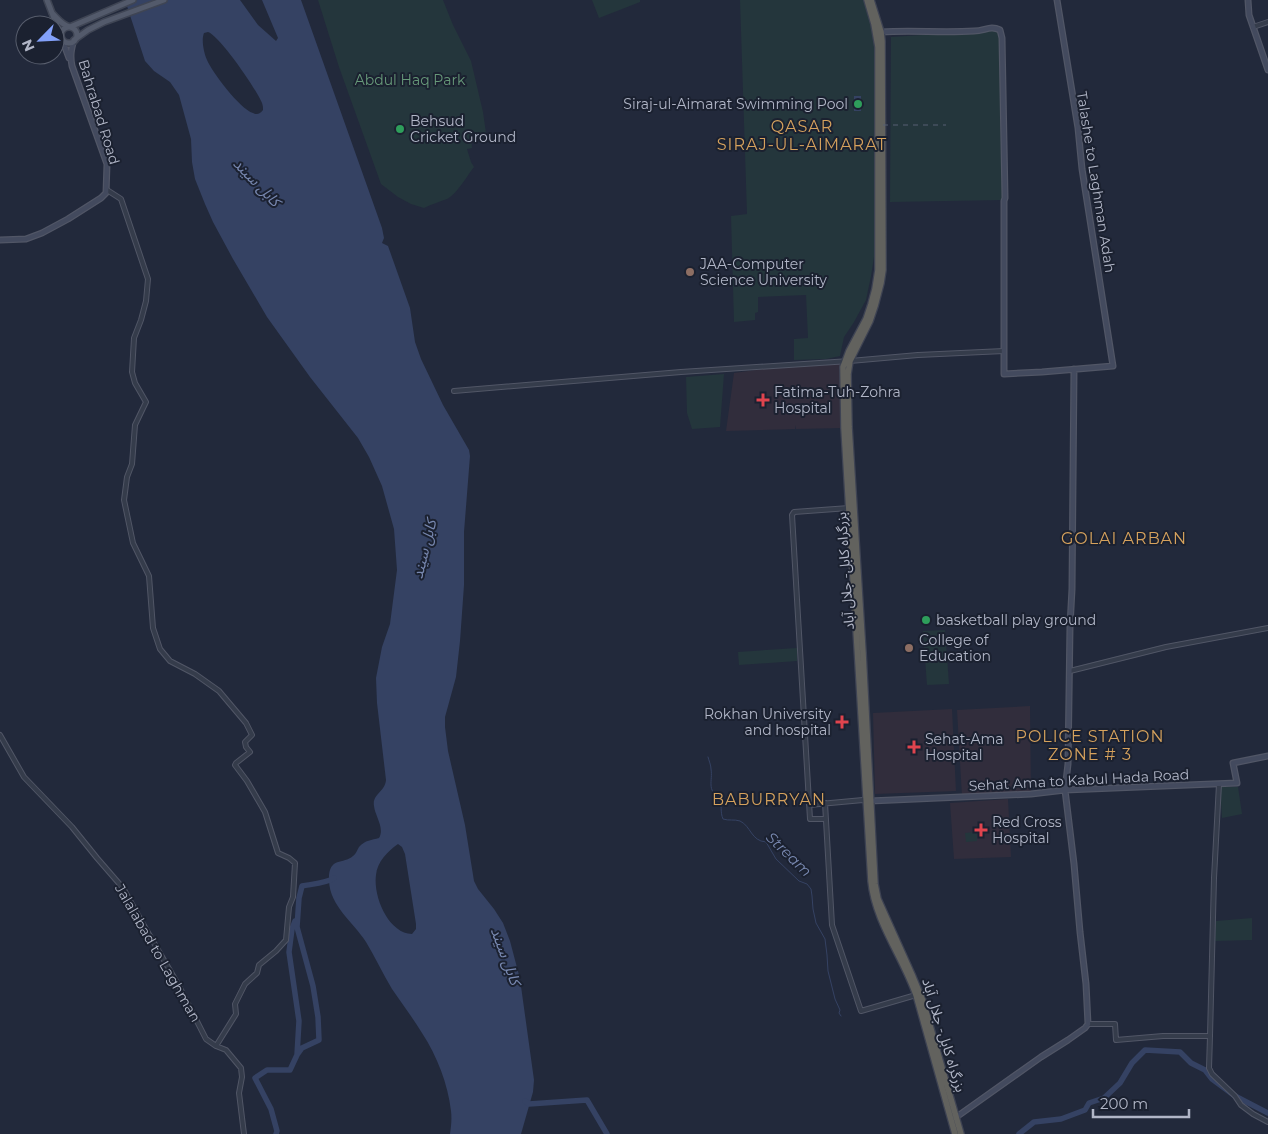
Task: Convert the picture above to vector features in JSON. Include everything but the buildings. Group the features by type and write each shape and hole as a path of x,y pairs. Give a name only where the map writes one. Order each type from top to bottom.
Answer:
{"highway":[{"name":"بزرگراه کابل- جلال آباد","path":"867,0 878,47 878,270 875,289 866,319 843,374 844,428 851,508 872,896 916,995 954,1119 961,1134"},
{"name":"بزرگراه کابل- جلال آباد","path":"848,361 870,321 879,294 883,270 882,51 881,32 871,0"},
{"name":"بزرگراه کابل- جلال آباد","path":"868,801 878,899 923,1001 954,1119 956,1134"}],"main road":[{"path":"47,0 52,14 65,26 74,30 76,34 74,40"},
{"path":"65,29 133,0"},
{"path":"65,40 68,43 104,22 164,0"},
{"name":"Talashe to Laghman Adah","path":"1057,0 1114,366 1074,370"},
{"path":"1248,0 1248,15 1268,70"},
{"path":"881,32 976,31 994,27 1000,30 1002,38 1004,98 1004,374 1074,370 1072,589 1068,764 1065,790 1086,984 1088,1024 1074,1036 954,1119"},
{"name":"Bahrabad Road","path":"74,40 70,58 107,164 106,190"},
{"path":"65,46 72,66"},
{"path":"0,240 26,239 42,232 68,219 101,198 106,193 106,190"},
{"name":"Sehat Ama to Kabul Hada Road","path":"868,801 1030,794 1142,786 1237,783 1233,763 1268,756"}],"street":[{"path":"1253,27 1268,22"},
{"path":"106,190 121,199 148,279 146,301 134,338 132,372 135,383 146,402 135,425 132,464 127,477 124,500 133,544 149,576 153,628 160,648 170,661 195,674 219,691 246,723 252,735 245,742 250,752 235,764 265,812 278,853 295,863 293,898 289,907 286,940 259,965 257,973 245,984 235,1004 236,1014 216,1046"},
{"path":"454,391 918,355 1004,352"},
{"path":"826,819 810,820 792,515 794,512 851,508"},
{"path":"1070,671 1166,647 1268,628"},
{"name":"Jalalabad to Laghman","path":"0,735 24,777 72,826 123,888 179,986 206,1039 226,1050 241,1068 242,1077 239,1093 244,1134"},
{"path":"1219,784 1209,1068 1212,1074 1235,1096 1241,1105 1268,1122"},
{"path":"809,805 868,801"},
{"path":"825,803 832,926 861,1011 916,995"},
{"path":"1088,1024 1115,1024 1116,1040 1163,1036 1210,1036"}],"shaded area":[{"path":"842,363 843,428 796,429 796,425 795,429 726,431 734,373 769,368"},
{"path":"1030,706 1031,794 962,796 957,710"},
{"name":"Sehat-Ama Hospital","path":"952,709 956,791 875,794 873,713"},
{"name":"Red Cross Hospital","path":"1008,799 1011,857 954,859 950,803"}],"green space":[{"name":"Abdul Haq Park","path":"318,0 443,0 471,61 486,133 471,135 472,148 467,149 474,167 451,197 424,208 398,197 381,184 339,67"},
{"path":"592,0 640,0 640,2 599,18"},
{"path":"740,0 866,0 877,50 874,257 866,300 844,337 840,356 826,359 794,360 794,339 808,338 806,295 758,297 758,312 755,313 755,320 734,322 731,216 747,214"},
{"path":"999,30 1003,200 890,202 891,37"},
{"path":"724,374 720,427 692,429 687,413 686,377"},
{"path":"945,630 949,684 927,685 923,631"},
{"path":"797,648 797,661 739,665 738,652"},
{"path":"1220,787 1238,787 1242,814 1222,818"},
{"path":"975,832 977,834 977,841 966,842 965,833"},
{"path":"1252,918 1252,940 1215,941 1216,921"}],"water":[{"name":"کابل سيند","path":"125,0 240,0 258,25 276,41 278,38 262,0 301,0 382,228 384,238 382,243 388,246 410,308 415,342 421,359 443,405 469,450 460,641 456,677 445,717 445,727 448,751 465,825 474,881 503,923 520,979 534,1080 533,1092 521,1134 450,1134 450,1101 441,1070 432,1051 419,1027 392,989 366,942 338,906 330,890 329,873 334,864 349,859 361,845 379,838 381,834 374,802 386,780 376,678 382,647 390,624 397,570 394,529 382,486 358,438 310,377 267,317 213,222 195,179 191,139 179,95 170,82 154,71 145,61","holes":["208,32 229,52 259,96 263,105 263,110 260,113 253,113 241,105 227,90 210,66 203,43 204,33","398,844 402,847 405,854 416,924 416,929 412,934 403,932 389,920 377,893 376,875 378,866 387,853"]},
{"name":"Siraj-ul-Aimarat Swimming Pool","path":"854,96 861,96 861,111 854,111"}],"waterway":[{"name":"Stream","path":"708,757 711,768 711,785 713,792 720,798 723,819 738,820 744,823 757,839 766,842 776,859 799,881 807,884 811,889 816,923 825,939 828,971 841,1016"},
{"path":"276,1134 277,1131 271,1109 255,1078 267,1070 290,1070 302,1048 319,1040 318,1017 313,986 297,927 299,898 302,886 334,878"},
{"path":"295,921 289,952 299,1021 297,1055"},
{"path":"1019,1134 1034,1122 1061,1119 1085,1110 1089,1103 1104,1098 1120,1083 1132,1063 1145,1050 1180,1052 1191,1063 1205,1070 1212,1079 1235,1096 1268,1113"},
{"path":"525,1101 529,1104 587,1100 607,1134"}],"railway":[{"path":"883,125 946,125"}],"place":[{"name":"Siraj-ul-Aimarat Swimming Pool","path":"858,104"},
{"name":"Behsud Cricket Ground","path":"400,129"},
{"name":"JAA-Computer Science University","path":"690,272"},
{"name":"Fatima-Tuh-Zohra Hospital","path":"763,400"},
{"name":"basketball play ground","path":"926,620"},
{"name":"College of Education","path":"909,648"},
{"name":"Rokhan University and hospital","path":"842,722"},
{"name":"Sehat-Ama Hospital","path":"914,747"},
{"name":"Red Cross Hospital","path":"981,830"}],"district":[{"name":"QASAR SIRAJ-UL-AIMARAT","path":"802,135"},
{"name":"GOLAI ARBAN","path":"1124,538"},
{"name":"POLICE STATION ZONE # 3","path":"1090,745"},
{"name":"BABURRYAN","path":"769,799"}]}
